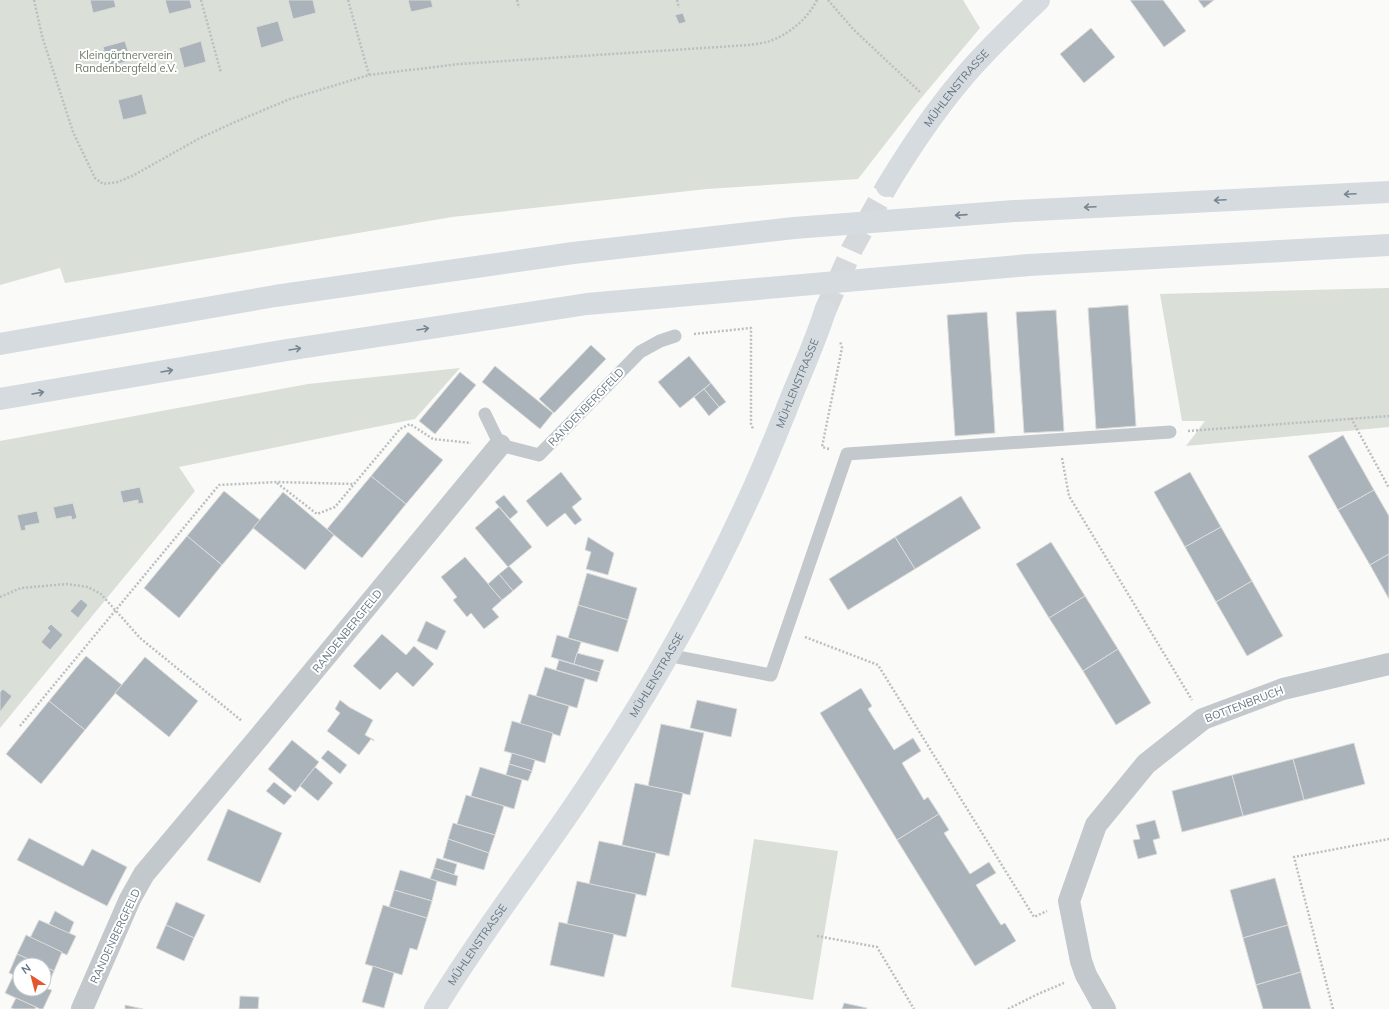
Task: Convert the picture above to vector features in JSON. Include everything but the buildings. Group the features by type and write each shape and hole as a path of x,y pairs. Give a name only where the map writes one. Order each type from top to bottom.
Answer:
{"main road":[{"name":"MÜHLENSTRASSE","path":"887,186 910,148 963,78 998,40 1039,0"},
{"path":"0,344 282,295 573,253 794,228 1014,211 1389,192"},
{"path":"0,399 287,350 587,304 1029,265 1389,245"},
{"name":"MÜHLENSTRASSE","path":"435,1009 472,951 578,800 632,715 667,655 709,579 747,502 765,462 823,316"}],"street":[{"name":"RANDENBERGFELD","path":"82,1009 130,899 144,874 500,445"},
{"name":"BOTTENBRUCH","path":"1069,901 1096,824 1146,764 1203,719 1283,689 1389,664"},
{"path":"1069,901 1081,961 1086,975 1105,1009"}],"lane":[{"name":"RANDENBERGFELD","path":"500,445 539,455 640,352 660,341 676,336"},
{"path":"485,414 500,445"},
{"path":"667,655 771,675 847,454 1170,432"}],"path":[{"path":"34,0 42,36 73,132 95,178 103,184 118,182 200,138 290,99 369,75 460,64 749,45 771,41 786,33 800,22 818,0"},
{"path":"201,0 221,73"},
{"path":"348,0 369,75"},
{"path":"517,0 519,8"},
{"path":"677,0 679,8"},
{"path":"828,0 854,30 916,88"},
{"path":"823,316 840,338 842,348 822,447 847,454"},
{"path":"676,336 751,328 751,424 765,462"},
{"path":"1170,432 1389,416"},
{"path":"1351,418 1389,488"},
{"path":"277,482 318,514 335,507 400,429 410,424 433,439 500,445"},
{"path":"1059,440 1069,496 1203,719"},
{"path":"20,726 219,485 277,482 354,484"},
{"path":"0,597 22,588 67,584 88,587 101,594 140,638 260,736"},
{"path":"787,630 878,665 1034,917 1069,901"},
{"path":"1333,1009 1294,857 1389,839"},
{"path":"817,936 877,947 914,1009"},
{"path":"1008,1009 1038,994 1086,975"}],"green space":[{"name":"Kleingärtnerverein Randenbergfeld e.V.","path":"0,0 963,0 980,28 917,103 858,179 707,189 452,217 65,283 60,268 0,285"},
{"path":"1389,288 1389,427 1186,446 1205,421 1182,421 1160,294"},
{"path":"460,368 415,419 179,467 195,491 0,728 0,441 308,384"},
{"path":"754,839 838,851 813,1000 731,987"}],"tunnel":[{"path":"825,311 852,249 887,186"}]}
